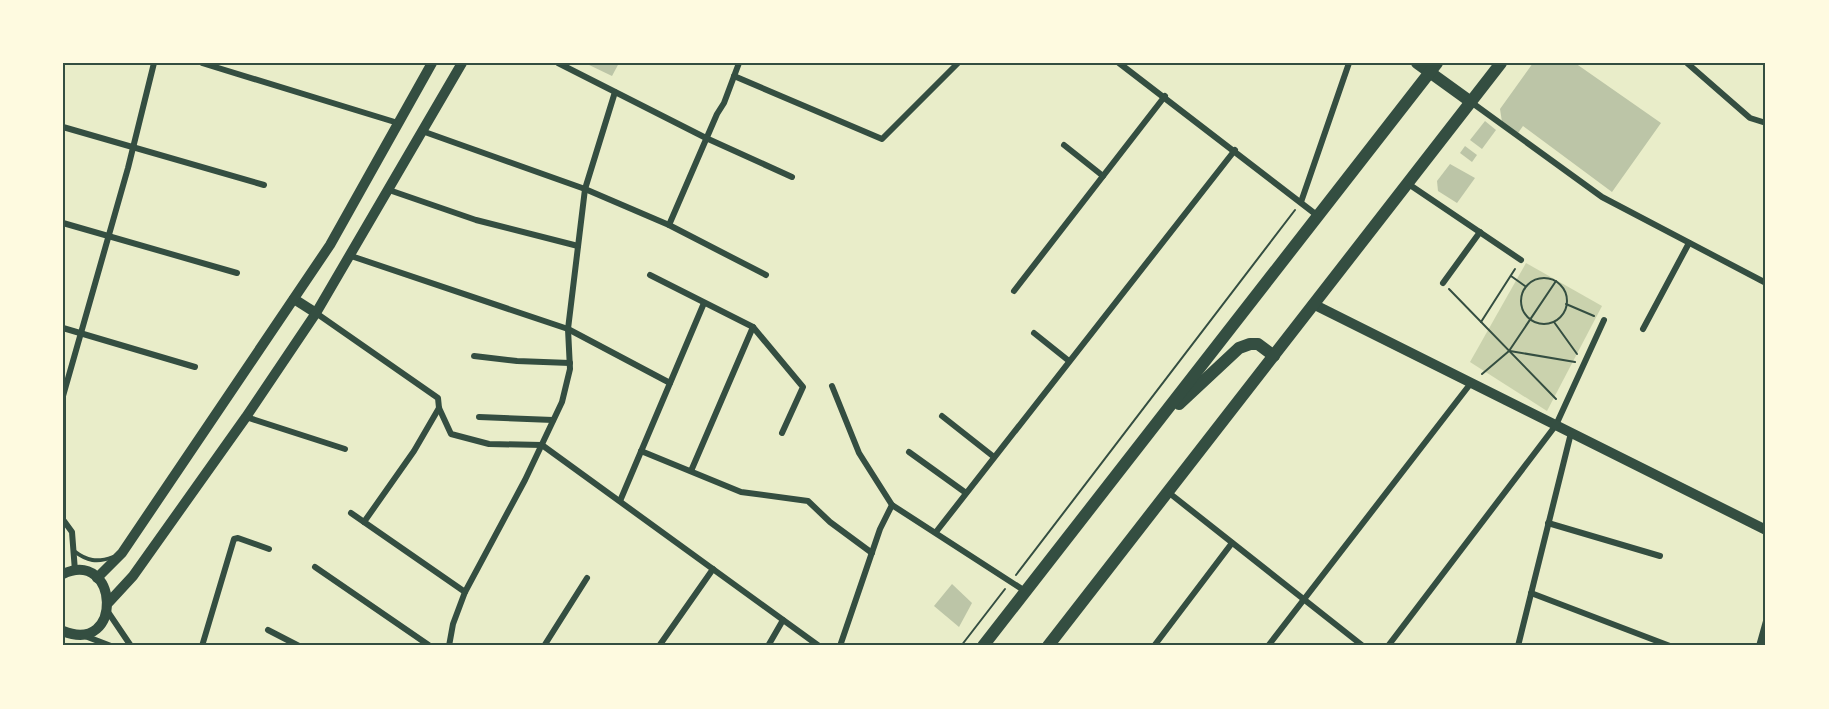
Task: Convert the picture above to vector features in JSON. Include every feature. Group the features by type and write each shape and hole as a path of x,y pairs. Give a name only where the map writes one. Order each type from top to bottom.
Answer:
{"main road":[{"path":"97,578 122,553 330,245 432,63"},
{"path":"63,631 81,634 101,624 108,607 133,576 246,417 316,313 462,63"},
{"path":"1417,63 1434,68 1450,88 1471,102"},
{"path":"1048,646 1501,63"},
{"path":"983,646 1434,68"},
{"path":"294,299 316,313"},
{"path":"1313,304 1766,530"},
{"path":"1152,430 1239,348 1258,344 1274,356"},
{"path":"63,574 75,571 97,578 103,585 108,607"}],"street":[{"path":"75,571 72,532 63,522 63,396 134,147 153,63"},
{"path":"202,63 398,123"},
{"path":"558,63 706,138 792,177"},
{"path":"669,225 706,138 724,103 739,63"},
{"path":"734,76 882,139 958,63"},
{"path":"1119,63 1165,96 1318,216"},
{"path":"1301,202 1349,63"},
{"path":"1687,63 1750,118 1766,123"},
{"path":"1697,70 1702,63"},
{"path":"449,646 453,624 465,592 562,402 570,363 568,329 585,189 615,92"},
{"path":"1014,291 1165,96"},
{"path":"1471,102 1602,197 1766,283"},
{"path":"63,127 264,185"},
{"path":"422,131 585,189 669,225 766,275"},
{"path":"1064,145 1103,176"},
{"path":"936,532 1234,150"},
{"path":"1407,183 1521,260"},
{"path":"389,190 476,220 578,246"},
{"path":"63,223 237,273"},
{"path":"1443,283 1479,232"},
{"path":"1642,329 1689,243"},
{"path":"351,256 568,329 670,383"},
{"path":"650,275 753,327 803,387 782,433"},
{"path":"620,501 704,303"},
{"path":"316,313 438,398 439,408 451,434 489,444 542,445 819,646"},
{"path":"1388,646 1556,425 1604,320"},
{"path":"691,471 753,327"},
{"path":"63,328 195,368"},
{"path":"1034,333 1069,361"},
{"path":"474,356 517,361 570,363"},
{"path":"1268,646 1472,383"},
{"path":"832,386 859,453 892,505 1026,591"},
{"path":"364,522 414,451 439,408"},
{"path":"942,416 994,457"},
{"path":"246,417 345,449"},
{"path":"479,417 554,420"},
{"path":"1518,646 1571,433"},
{"path":"641,451 741,492 808,501 830,522 872,553"},
{"path":"909,452 966,494"},
{"path":"1167,492 1363,646"},
{"path":"840,646 872,553 892,505"},
{"path":"351,513 465,592"},
{"path":"1548,523 1660,556"},
{"path":"202,646 234,539 238,538 269,549"},
{"path":"1154,646 1232,543"},
{"path":"315,567 430,646"},
{"path":"659,646 713,569"},
{"path":"544,646 587,578"},
{"path":"1531,593 1670,646"},
{"path":"108,607 131,646"},
{"path":"768,646 783,620"},
{"path":"1759,646 1766,621"},
{"path":"268,630 299,646"},
{"path":"81,634 111,646"}],"lane":[{"path":"74,551 84,559 93,561 103,561 122,553"}],"path":[{"path":"961,646 1301,202"},
{"path":"1481,322 1521,260"},
{"path":"1511,276 1525,286"},
{"path":"1545,278 1556,281 1564,289 1565,311 1553,321 1536,323 1521,308 1521,296 1525,286 1534,280 1545,278"},
{"path":"1472,383 1509,351 1556,281"},
{"path":"1443,283 1564,408"},
{"path":"1566,304 1604,320"},
{"path":"1553,321 1584,364"},
{"path":"1509,351 1584,364"}],"green space":[{"path":"1526,263 1602,306 1547,411 1470,362"}],"building":[{"path":"585,63 619,63 612,76"},
{"path":"1533,63 1575,63 1661,123 1612,192 1523,126 1518,133 1502,122 1500,109"},
{"path":"1485,121 1496,130 1482,149 1470,140"},
{"path":"1465,146 1477,155 1472,162 1460,153"},
{"path":"1450,164 1475,178 1457,203 1438,191 1437,181"},
{"path":"952,584 972,603 959,627 934,606"}]}
